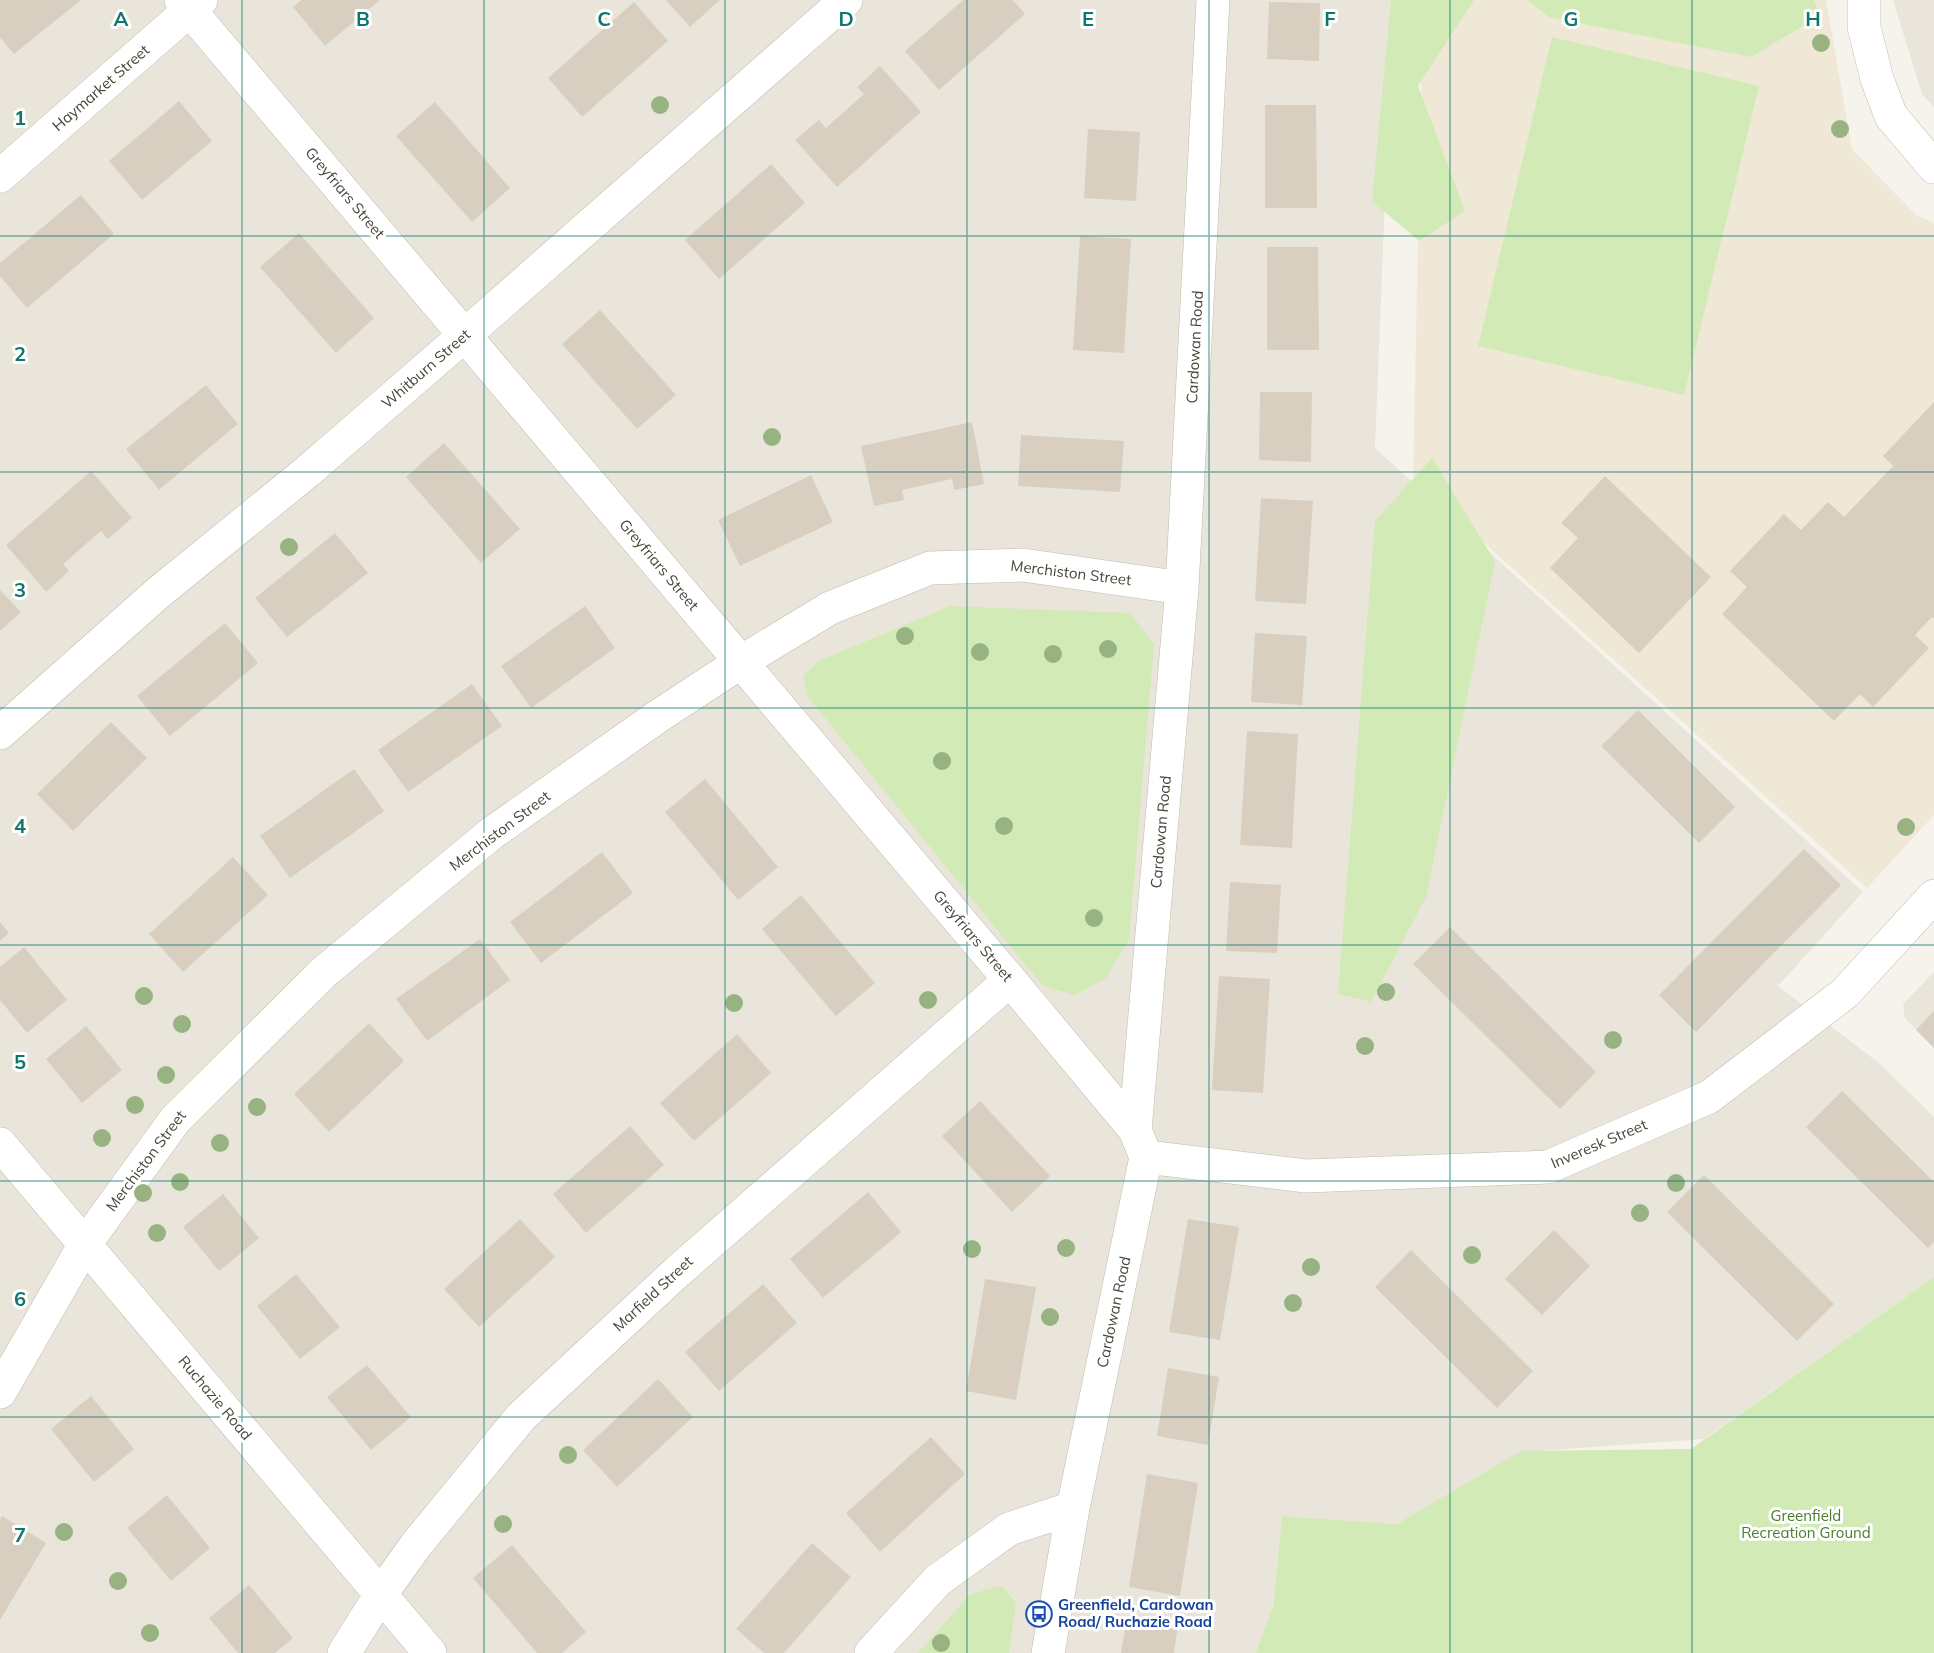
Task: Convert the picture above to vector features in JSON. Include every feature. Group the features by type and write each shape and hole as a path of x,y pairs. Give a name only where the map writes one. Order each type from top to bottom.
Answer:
{"street":[{"name":"Whitburn Street","path":"0,733 158,593 308,471 465,335 846,0"},
{"name":"Cardowan Road","path":"1048,1653 1141,1144 1182,588 1213,0"},
{"path":"1864,0 1864,27 1877,79 1891,116 1934,167"},
{"name":"Greyfriars Street","path":"191,3 465,335 1010,980 1141,1144"},
{"name":"Haymarket Street","path":"0,176 191,3"},
{"name":"Merchiston Street","path":"0,1392 85,1244 174,1120 324,972 492,833 660,715 830,608 930,568 1023,565 1182,588"},
{"name":"Inveresk Street","path":"1141,1144 1306,1176 1548,1167 1709,1098 1845,993 1934,896"},
{"name":"Marfield Street","path":"344,1653 381,1594 416,1545 521,1417 677,1272 1010,980"},
{"name":"Ruchazie Road","path":"0,1144 430,1653"},
{"path":"871,1653 946,1574 1009,1529 1073,1508"}],"shaded area":[{"path":"0,0 1393,0 1375,448 1863,892 1778,986 1879,1063 1934,1117 1934,1277 1704,1439 1538,1451 1397,1524 1282,1516 1268,1653 0,1653"},
{"path":"1423,0 1826,0 1852,149 1916,215 1934,223 1934,815 1867,888 1413,479"},
{"path":"1893,0 1934,0 1934,107 1922,94"},
{"path":"1934,972 1934,1048 1905,1018 1903,1004"}],"green space":[{"path":"1391,0 1474,0 1418,86 1465,211 1419,241 1372,201"},
{"path":"1527,0 1813,0 1821,15 1751,57 1549,17"},
{"path":"1552,37 1759,86 1684,395 1478,346"},
{"path":"1432,458 1495,561 1426,897 1371,1002 1338,994 1375,521"},
{"path":"950,606 1130,613 1154,644 1129,940 1106,978 1075,995 1043,986 808,697 803,676 819,661"},
{"name":"Greenfield Recreation Ground","path":"1934,1277 1934,1653 1256,1653 1273,1607 1282,1516 1397,1524 1521,1451 1691,1449"},
{"path":"1001,1586 1016,1602 1009,1653 918,1653 970,1594"}],"building":[{"path":"0,0 81,0 14,54 0,37"},
{"path":"301,0 380,0 325,46 293,7"},
{"path":"666,0 720,0 690,27"},
{"path":"963,0 1013,0 1025,14 939,90 905,51"},
{"path":"634,2 668,41 582,117 548,78"},
{"path":"1269,2 1320,3 1319,61 1267,59"},
{"path":"880,66 921,112 837,187 795,140 819,120 826,128 864,94 857,87"},
{"path":"179,101 212,141 142,200 109,161"},
{"path":"435,102 510,188 472,222 396,136"},
{"path":"1265,105 1316,105 1317,208 1265,208"},
{"path":"1088,129 1140,132 1136,201 1084,198"},
{"path":"771,164 805,203 719,279 685,240"},
{"path":"81,195 114,234 27,308 0,276 0,263"},
{"path":"299,233 374,318 336,353 260,267"},
{"path":"1080,236 1131,239 1124,353 1073,350"},
{"path":"1267,247 1318,247 1319,350 1267,350"},
{"path":"600,310 676,395 637,429 562,344"},
{"path":"206,385 238,424 159,490 126,449"},
{"path":"1260,392 1312,392 1311,462 1259,460"},
{"path":"1934,402 1934,619 1932,617 1915,635 1929,648 1873,707 1860,694 1834,721 1722,614 1747,587 1730,571 1784,514 1801,530 1828,502 1844,517 1893,466 1883,456"},
{"path":"972,422 984,484 954,490 952,479 902,490 904,500 874,506 861,446"},
{"path":"1021,435 1124,441 1120,492 1018,486"},
{"path":"444,443 520,529 481,563 406,477"},
{"path":"91,471 132,518 108,539 101,531 63,564 69,571 46,592 6,545"},
{"path":"811,475 833,522 740,566 718,520"},
{"path":"1605,476 1711,577 1639,653 1550,568 1578,538 1561,523"},
{"path":"1261,498 1313,501 1306,604 1255,601"},
{"path":"335,533 368,573 287,637 255,598"},
{"path":"0,590 21,612 0,631"},
{"path":"585,606 615,648 531,708 501,666"},
{"path":"225,623 258,663 170,736 137,696"},
{"path":"1255,633 1307,636 1302,705 1251,702"},
{"path":"472,684 502,726 408,792 378,750"},
{"path":"1638,710 1735,807 1699,843 1601,746"},
{"path":"111,722 147,758 73,831 37,794"},
{"path":"1247,731 1298,734 1292,848 1240,845"},
{"path":"354,769 384,811 290,878 260,836"},
{"path":"705,779 778,867 738,900 665,812"},
{"path":"1804,849 1841,885 1696,1032 1659,995"},
{"path":"602,852 633,893 541,963 510,922"},
{"path":"233,857 268,895 183,972 149,934"},
{"path":"1230,882 1281,885 1277,953 1226,951"},
{"path":"801,895 875,983 836,1016 762,929"},
{"path":"0,922 9,933 0,941"},
{"path":"1450,927 1596,1072 1560,1109 1413,964"},
{"path":"480,939 510,980 427,1041 396,999"},
{"path":"24,947 67,1000 27,1033 0,1000 0,967"},
{"path":"1219,976 1270,979 1263,1093 1212,1090"},
{"path":"1934,1011 1934,1048 1916,1030"},
{"path":"369,1023 404,1061 329,1132 294,1094"},
{"path":"86,1026 122,1070 82,1103 46,1059"},
{"path":"737,1034 771,1073 694,1141 660,1103"},
{"path":"1842,1091 1934,1182 1934,1242 1928,1248 1806,1127"},
{"path":"980,1101 1050,1176 1012,1212 942,1136"},
{"path":"630,1126 664,1165 586,1233 553,1194"},
{"path":"1704,1175 1834,1304 1797,1341 1667,1212"},
{"path":"868,1192 901,1232 823,1298 790,1259"},
{"path":"223,1194 259,1238 219,1271 183,1227"},
{"path":"520,1219 555,1257 479,1327 444,1289"},
{"path":"1188,1219 1239,1227 1220,1340 1169,1332"},
{"path":"1554,1230 1590,1266 1542,1315 1505,1279"},
{"path":"1411,1250 1533,1371 1497,1408 1375,1287"},
{"path":"296,1274 340,1327 300,1359 257,1306"},
{"path":"985,1279 1036,1287 1016,1400 966,1391"},
{"path":"763,1284 797,1323 719,1391 685,1352"},
{"path":"367,1365 411,1417 371,1450 327,1397"},
{"path":"1168,1368 1219,1377 1208,1445 1157,1436"},
{"path":"658,1379 693,1417 617,1487 583,1450"},
{"path":"91,1396 134,1449 94,1482 51,1429"},
{"path":"931,1437 965,1474 880,1552 846,1513"},
{"path":"1147,1474 1198,1483 1180,1596 1129,1587"},
{"path":"167,1495 210,1548 171,1581 127,1528"},
{"path":"2,1516 46,1543 0,1620 0,1520"},
{"path":"812,1543 851,1577 784,1653 764,1653 736,1629"},
{"path":"512,1545 586,1632 562,1653 537,1653 473,1578"},
{"path":"249,1585 293,1638 275,1653 238,1653 209,1618"},
{"path":"1127,1617 1178,1625 1174,1653 1121,1653"}],"place":[{"name":"Greenfield, Cardowan Road/ Ruchazie Road","path":"1039,1614"}]}
